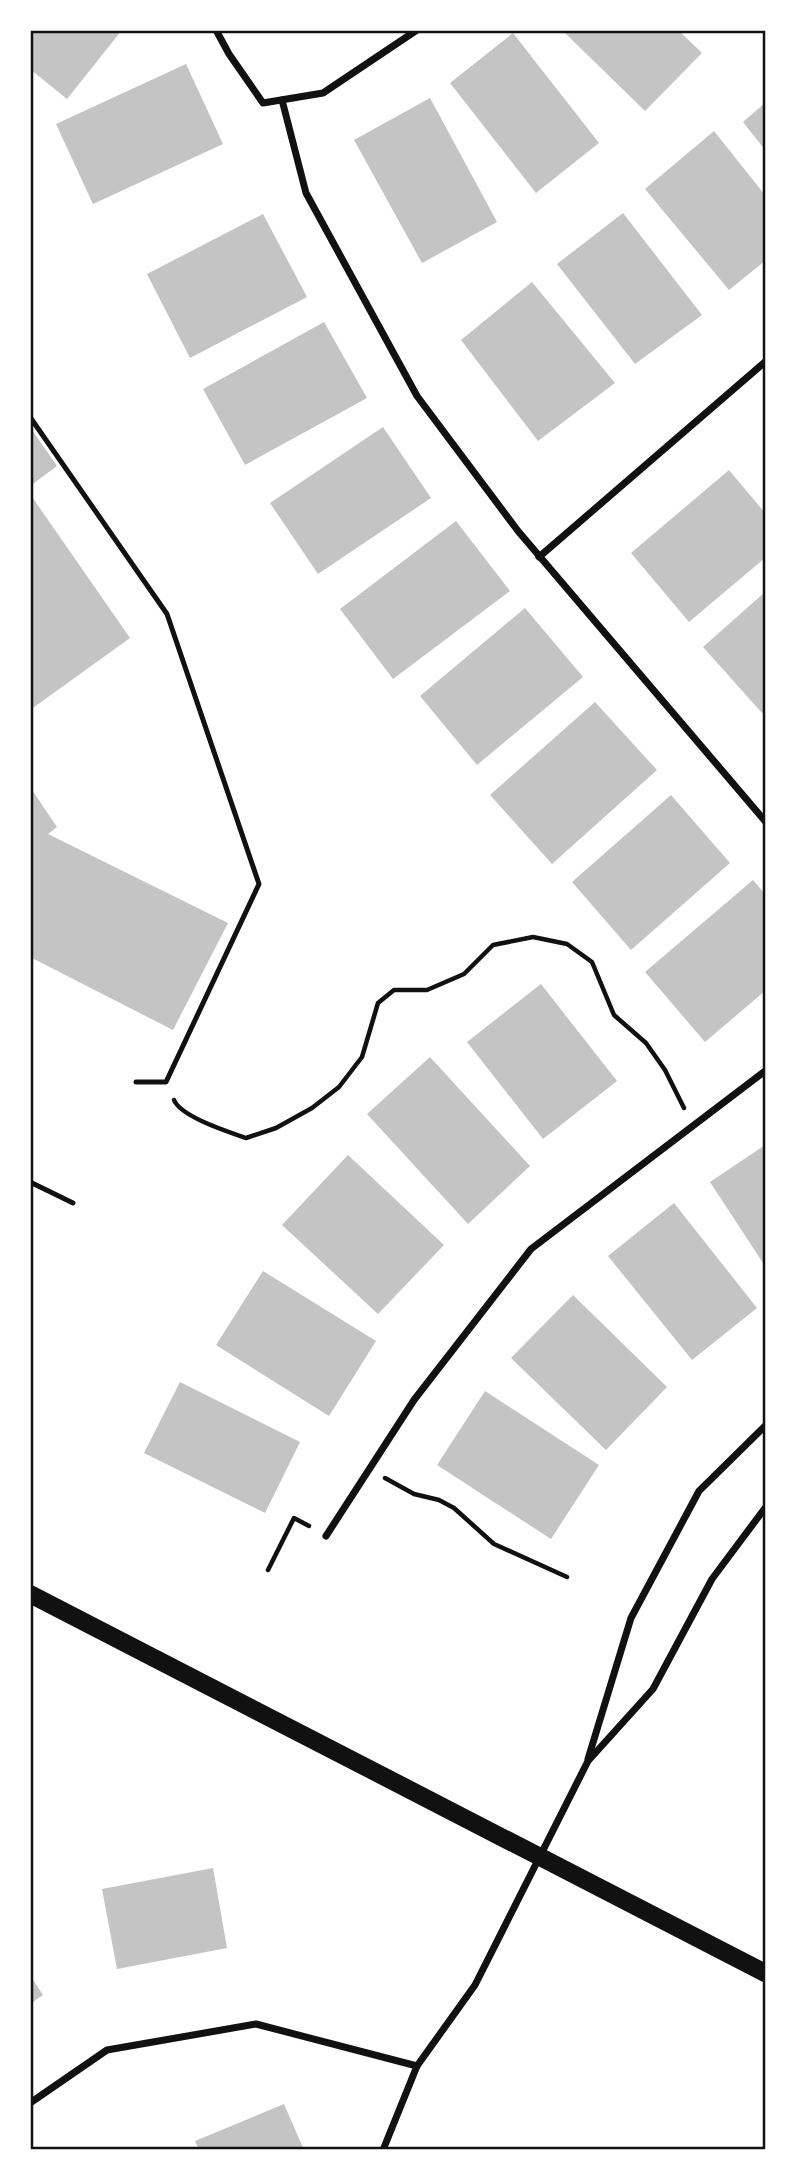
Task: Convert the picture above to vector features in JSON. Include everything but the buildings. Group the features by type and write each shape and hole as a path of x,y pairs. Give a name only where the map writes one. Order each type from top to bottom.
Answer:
{"main road":[{"path":"30,1594 765,1972"}],"street":[{"path":"216,30 263,103 323,93 416,30"},
{"path":"282,100 306,193 417,397 539,557 765,821"},
{"path":"539,557 765,362"},
{"path":"326,1536 414,1400 531,1249 765,1071"},
{"path":"383,2150 417,2066 474,1985 588,1761 631,1618 699,1491 765,1426"},
{"path":"588,1761 653,1689 712,1579 765,1508"},
{"path":"30,2103 107,2050 257,2024 417,2066"}],"lane":[{"path":"30,417 167,614 259,884 166,1082 136,1082"},
{"path":"30,1182 73,1203"}],"path":[{"path":"166,1082 176,1106 205,1123 246,1138 276,1128 312,1108 339,1087 362,1057 378,1003 394,990 427,990 464,974 493,945 533,937 568,944 592,962 614,1015 646,1043 665,1070 692,1125"},
{"path":"370,1468 414,1494 439,1500 454,1508 494,1544 567,1577"},
{"path":"268,1570 294,1518 326,1536"}]}
